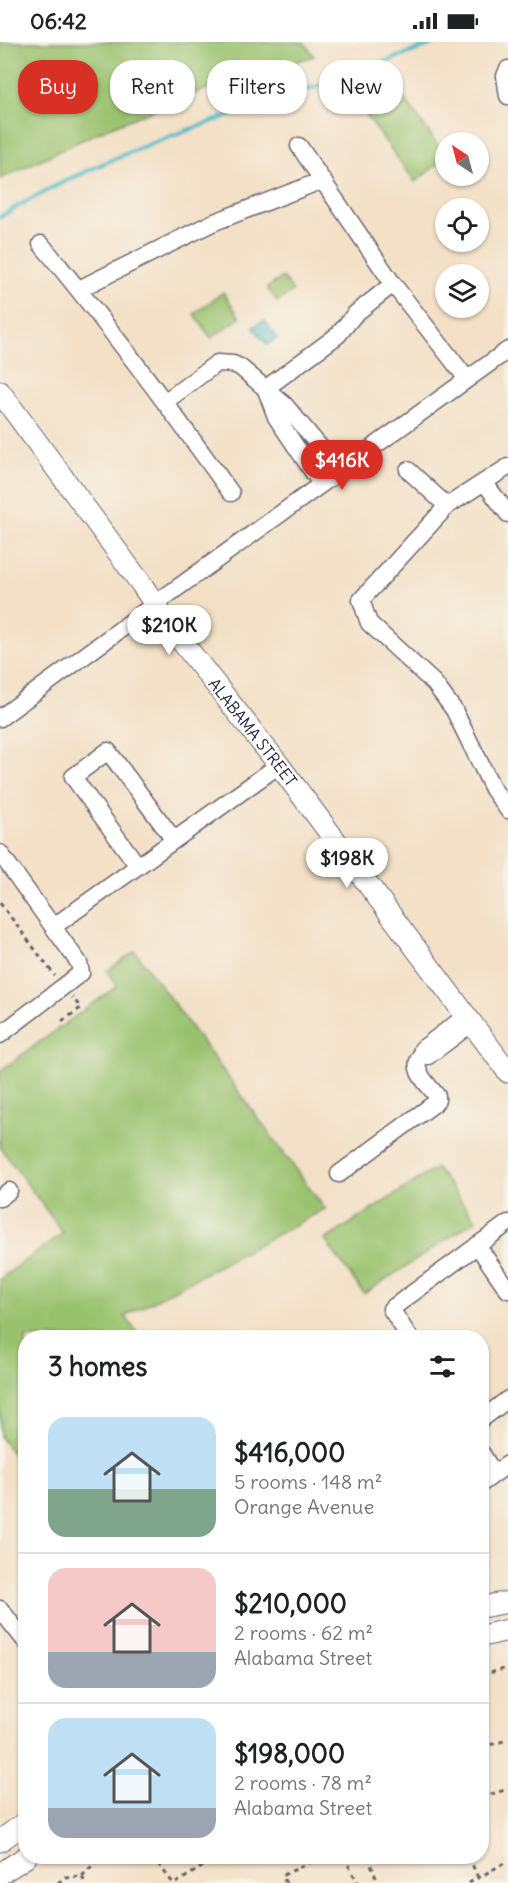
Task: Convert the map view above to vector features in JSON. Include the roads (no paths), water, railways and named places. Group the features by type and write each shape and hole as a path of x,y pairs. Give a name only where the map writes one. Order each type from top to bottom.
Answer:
{"main road":[{"name":"ALABAMA STREET","path":"0,392 168,624 279,765 508,1072"},
{"path":"489,1606 508,1602"},
{"path":"489,1634 508,1630"},
{"path":"0,1841 18,1828"},
{"path":"0,1874 18,1862"}],"street":[{"path":"508,69 505,76 508,96"},
{"path":"298,146 393,284 467,380"},
{"path":"79,289 212,223 322,180"},
{"path":"41,244 166,401 231,493"},
{"path":"265,389 338,335 355,314 393,284"},
{"path":"0,718 508,350"},
{"path":"166,401 218,363 233,364 240,367 285,405 340,471"},
{"path":"265,389 276,417 321,484"},
{"path":"291,440 306,429"},
{"path":"508,467 447,506 361,600 369,623 434,683 454,710 493,789 508,810"},
{"path":"408,470 447,506"},
{"path":"484,482 508,514"},
{"path":"138,866 73,777 108,752 174,840"},
{"path":"53,927 279,765"},
{"path":"0,853 79,963 81,973 2,1030"},
{"path":"339,1174 437,1100 417,1070 417,1061 422,1049 469,1019"},
{"path":"405,1330 391,1309 508,1222"},
{"path":"477,1245 508,1290"},
{"path":"489,1414 508,1399"},
{"path":"489,1477 508,1464"},
{"path":"0,1609 18,1632"}],"water":[{"path":"264,320 277,338 267,345 253,327"}],"waterway":[{"path":"0,217 38,195 118,157 438,42"}]}
